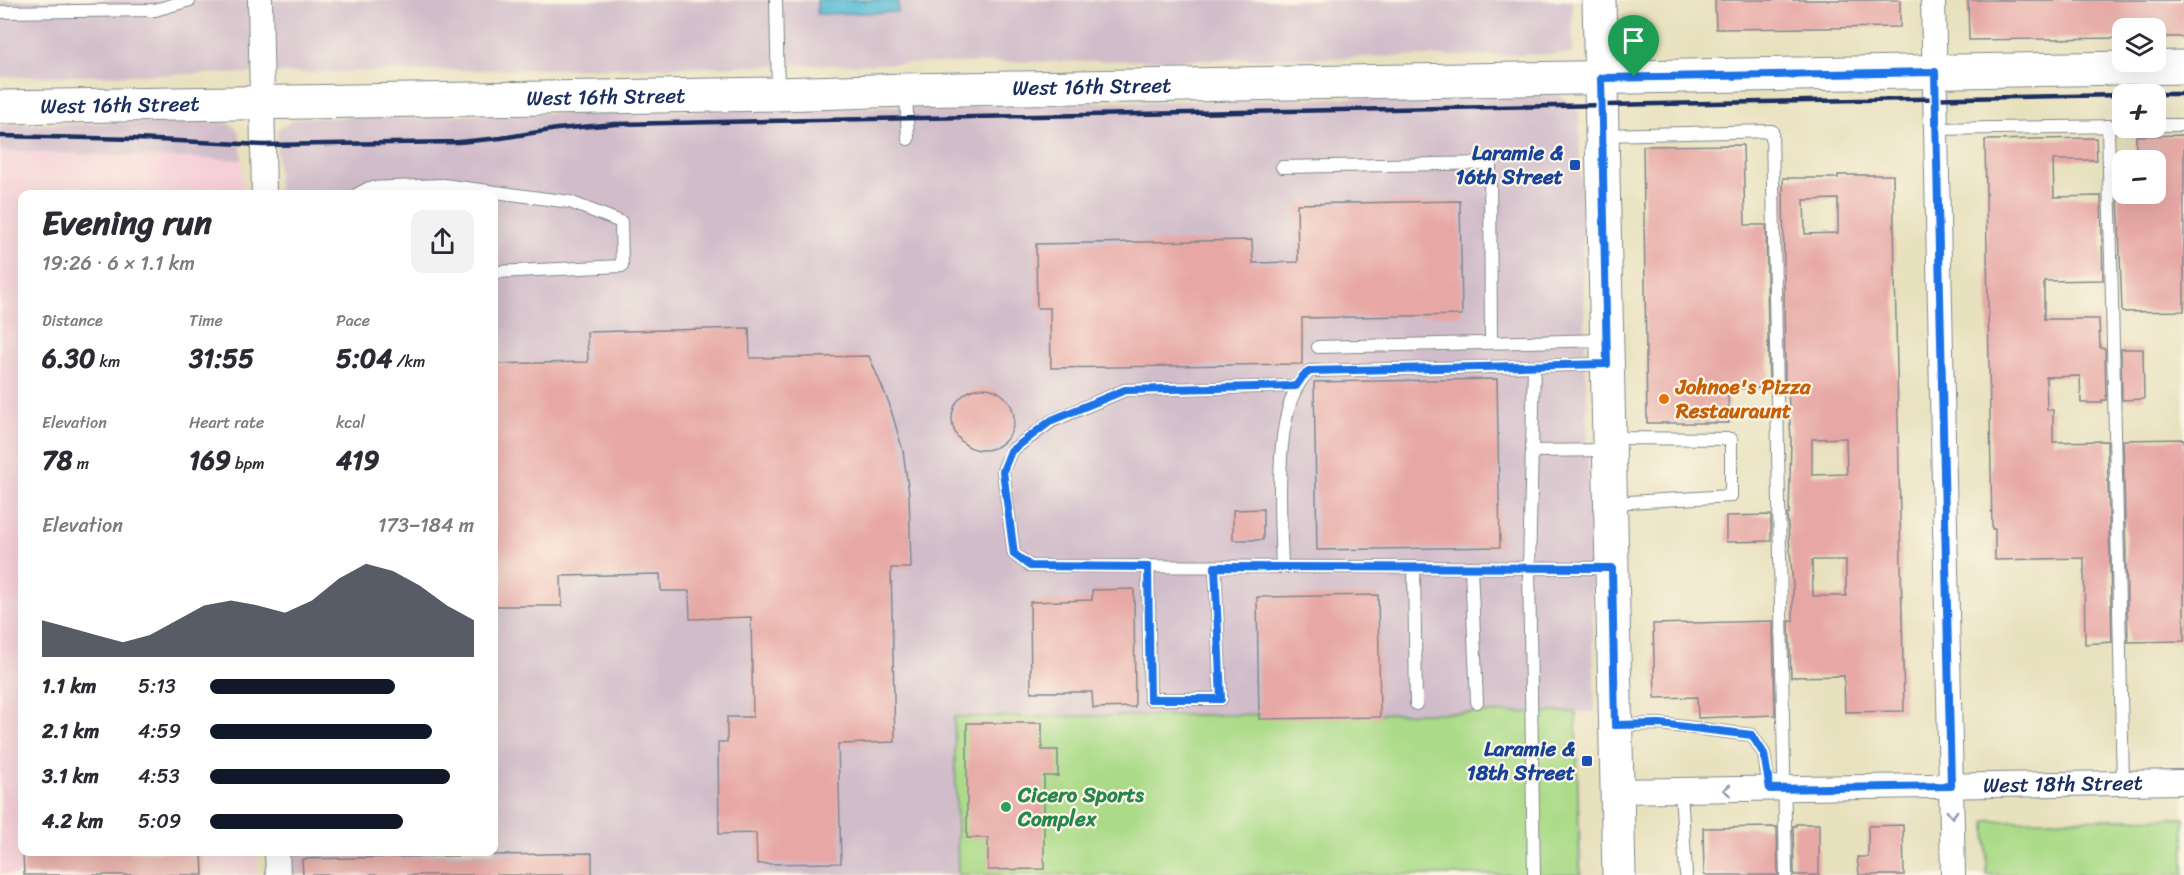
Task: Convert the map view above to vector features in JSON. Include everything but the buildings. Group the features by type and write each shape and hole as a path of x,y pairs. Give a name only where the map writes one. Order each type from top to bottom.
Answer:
{"street":[{"path":"260,0 264,190"},
{"path":"1599,0 1619,875"},
{"path":"1933,0 1953,875"},
{"name":"West 16th Street","path":"0,107 2184,67"},
{"name":"West 18th Street","path":"1617,791 2184,782"},
{"path":"277,856 278,875"}],"lane":[{"path":"0,12 155,10 190,0"},
{"path":"776,0 778,94"},
{"path":"906,90 908,139"},
{"path":"2166,125 2184,124"},
{"path":"2108,126 2123,783"},
{"path":"1936,129 2112,126"},
{"path":"1602,135 1772,131 1777,789 1786,875"},
{"path":"1282,167 1490,163 1491,342"},
{"path":"365,190 443,185 480,190"},
{"path":"498,192 570,202 621,222 622,266 498,272"},
{"path":"1318,347 1491,342 1607,352"},
{"path":"1282,567 1280,474 1286,421 1296,386 1310,371 1534,366 1607,352"},
{"path":"1534,366 1529,568 1534,875"},
{"path":"1296,386 1125,390 1052,420 1011,451 1003,471 1014,554 1030,566 1612,568"},
{"path":"1532,451 1609,444 1731,439 1731,496 1610,503"},
{"path":"1148,567 1150,699 1221,699 1215,567"},
{"path":"1414,567 1416,704"},
{"path":"1471,567 1477,702"},
{"path":"1615,725 1648,723 1752,735 1764,754 1777,789"},
{"path":"1681,790 1686,875"}],"shaded area":[{"path":"0,0 1572,0 1573,54 0,77"},
{"path":"1559,94 1579,113 1595,712 1576,712 1582,875 292,875 291,856 498,856 498,190 278,190 277,129 298,118"},
{"path":"213,121 235,127 240,135 242,160 0,151 0,125"},
{"path":"0,151 242,160 243,190 18,190 18,856 257,856 257,875 0,875"}],"green space":[{"name":"Cicero Sports Complex","path":"1576,712 1580,875 958,875 954,717"},
{"path":"2184,818 2184,875 1987,875 1986,821"}],"water":[{"path":"817,0 898,0 898,12 817,14"}],"railway":[{"path":"2166,94 2184,94"},
{"path":"0,136 263,145 459,142 616,124 2112,95"}],"place":[{"name":"Laramie & 16th Street","path":"1575,165"},
{"name":"Johnoe's Pizza Restauraunt","path":"1664,399"},
{"name":"Laramie & 18th Street","path":"1587,761"},
{"name":"Cicero Sports Complex","path":"1006,807"}],"route":[{"path":"1935,72 1951,786 1770,789 1764,754 1752,735 1648,723 1615,725 1612,568 1215,567 1221,699 1150,699 1148,567 1030,566 1014,554 1003,471 1011,451 1052,420 1125,390 1296,386 1310,371 1607,364 1601,78 1634,77 1935,72"}]}
